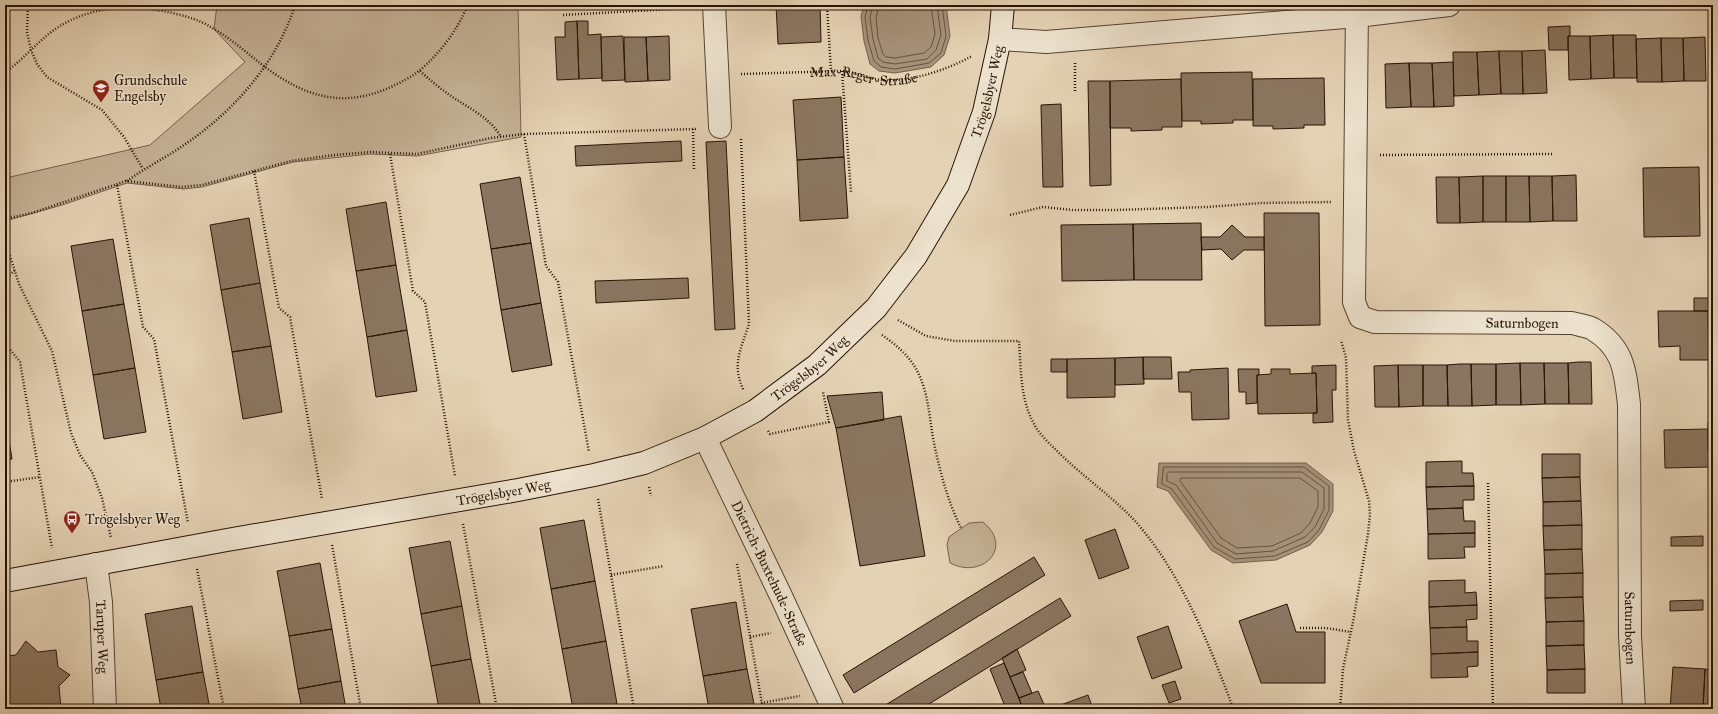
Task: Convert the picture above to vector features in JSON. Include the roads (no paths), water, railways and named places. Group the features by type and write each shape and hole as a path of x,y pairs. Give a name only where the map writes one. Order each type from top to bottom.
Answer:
{"street":[{"path":"1000,39 1003,5"},
{"name":"Trögelsbyer Weg","path":"5,581 193,546 459,501 594,475 644,463 706,438 755,410 817,366 869,314 916,256 958,185 984,112 1000,39 1046,42 1074,40 1357,11 1449,5"},
{"path":"715,6 720,128"},
{"name":"Saturnbogen","path":"1357,11 1354,302 1360,317 1375,322 1572,323 1592,328 1608,341 1620,355 1626,376 1629,404 1630,636 1634,709"},
{"name":"Dietrich-Buxtehude-Straße","path":"706,438 829,700"},
{"name":"Taruper Weg","path":"105,709 101,602 106,562"}],"water":[{"path":"864,5 946,5 950,36 944,55 931,67 895,73 879,71 870,64 864,41 861,16"},
{"path":"1159,463 1306,463 1333,484 1333,511 1322,532 1310,545 1276,560 1233,563 1211,550 1168,491 1157,487"}],"place":[{"name":"Grundschule Engelsby","path":"101,103"},
{"name":"Trögelsbyer Weg","path":"72,534"}]}
